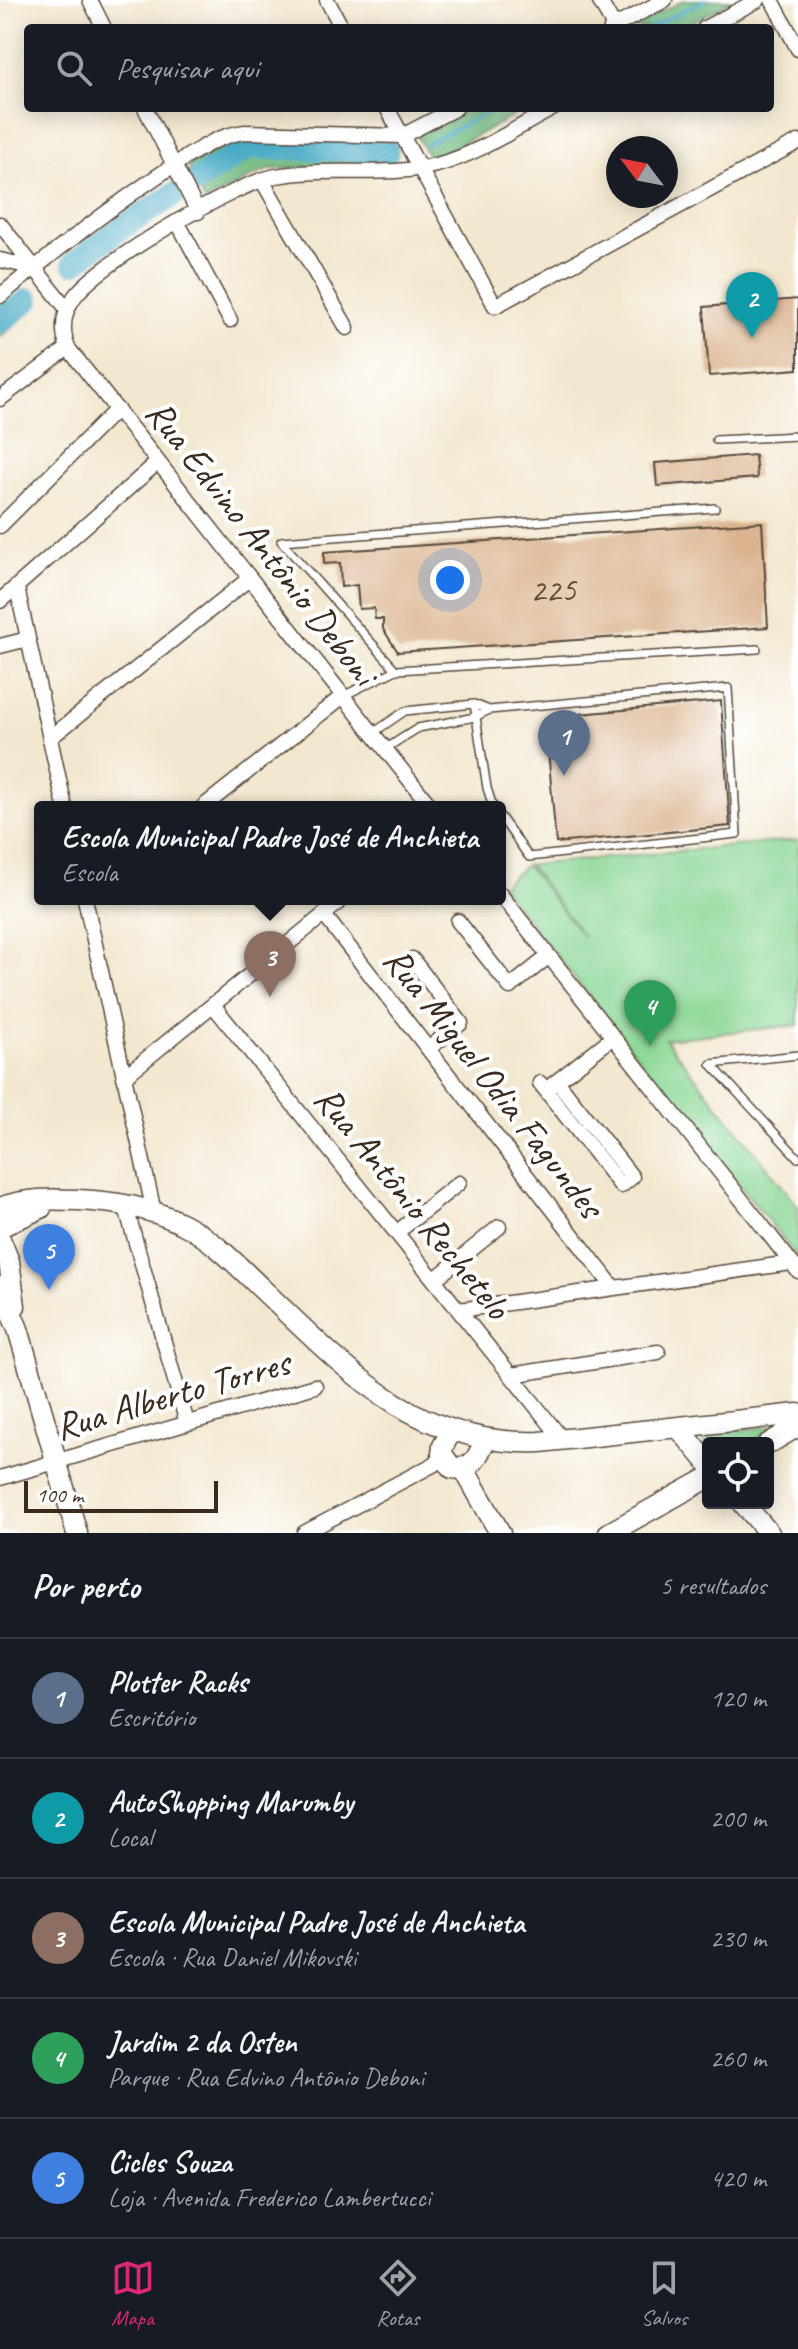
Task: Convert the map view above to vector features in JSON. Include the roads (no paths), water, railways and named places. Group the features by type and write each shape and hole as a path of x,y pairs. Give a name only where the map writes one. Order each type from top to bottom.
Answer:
{"main road":[{"path":"0,1208 41,1199 125,1204 185,1225 216,1247 365,1385 413,1415 485,1439 523,1442 563,1440 798,1414"},
{"path":"0,1227 31,1212 80,1200"},
{"path":"0,1239 9,1261 18,1329"},
{"path":"0,1287 18,1329 77,1533"},
{"path":"774,1440 798,1426"},
{"path":"678,1427 702,1456"},
{"path":"452,1430 443,1446 444,1459 452,1468 464,1469 474,1461 485,1439"},
{"path":"464,1469 500,1533"},
{"path":"609,1533 702,1481"},
{"path":"748,1509 769,1533"}],"street":[{"path":"90,0 102,24"},
{"path":"327,0 340,24"},
{"path":"599,0 611,24"},
{"path":"618,24 665,0"},
{"path":"713,24 758,0"},
{"path":"772,0 798,49"},
{"path":"147,112 198,212"},
{"path":"389,112 495,306 798,142"},
{"path":"0,296 115,205 176,169 215,140 235,133 402,136 448,112"},
{"path":"0,399 68,348 63,329 67,309 82,288 106,268 198,212 262,180 299,173 420,168 456,158 546,112"},
{"path":"262,180 347,328"},
{"path":"178,223 230,320"},
{"path":"0,224 67,309"},
{"path":"0,260 35,268"},
{"name":"Rua Edvino Antônio Deboni","path":"68,348 426,801"},
{"path":"0,526 117,409"},
{"path":"0,601 158,462"},
{"path":"50,738 250,578"},
{"path":"17,588 64,801"},
{"path":"0,646 28,639"},
{"path":"211,801 343,696"},
{"path":"506,902 795,1267"},
{"path":"87,905 154,1212"},
{"path":"124,1077 336,905"},
{"name":"Rua Miguel Odia Fagundes","path":"324,915 614,1288"},
{"path":"458,921 510,987 549,956"},
{"path":"412,959 461,1023 428,1049"},
{"name":"Rua Antônio Rechetelo","path":"213,1005 563,1440"},
{"path":"548,1085 613,1037"},
{"path":"548,1085 632,1177 621,1186 548,1085"},
{"path":"396,1233 459,1183"},
{"path":"125,1204 187,1423"},
{"path":"434,1280 499,1227"},
{"path":"459,1310 795,1267"},
{"path":"511,1375 658,1352"},
{"name":"Rua Alberto Torres","path":"0,1478 315,1386"},
{"path":"304,1533 444,1459"}],"lane":[{"path":"716,440 798,436"},
{"path":"396,670 281,541 715,508"},
{"path":"343,696 396,670 757,649"},
{"path":"385,749 418,728 475,717 489,710 728,688 737,834 529,857 506,824"},
{"path":"474,704 490,801"},
{"path":"373,733 405,711 474,704 489,710"},
{"path":"798,1055 711,1064 798,1158"}],"waterway":[{"path":"658,24 704,0"},
{"path":"426,144 488,112"},
{"path":"74,263 120,229 249,147 387,151"},
{"path":"0,322 28,300"}],"place":[{"name":"AutoShopping Marumby","path":"752,338"},
{"name":"Plotter Racks","path":"564,776"},
{"name":"Escola Municipal Padre José de Anchieta","path":"270,997"},
{"name":"Jardim 2 da Osten","path":"650,1046"},
{"name":"Cicles Souza","path":"49,1290"}]}
